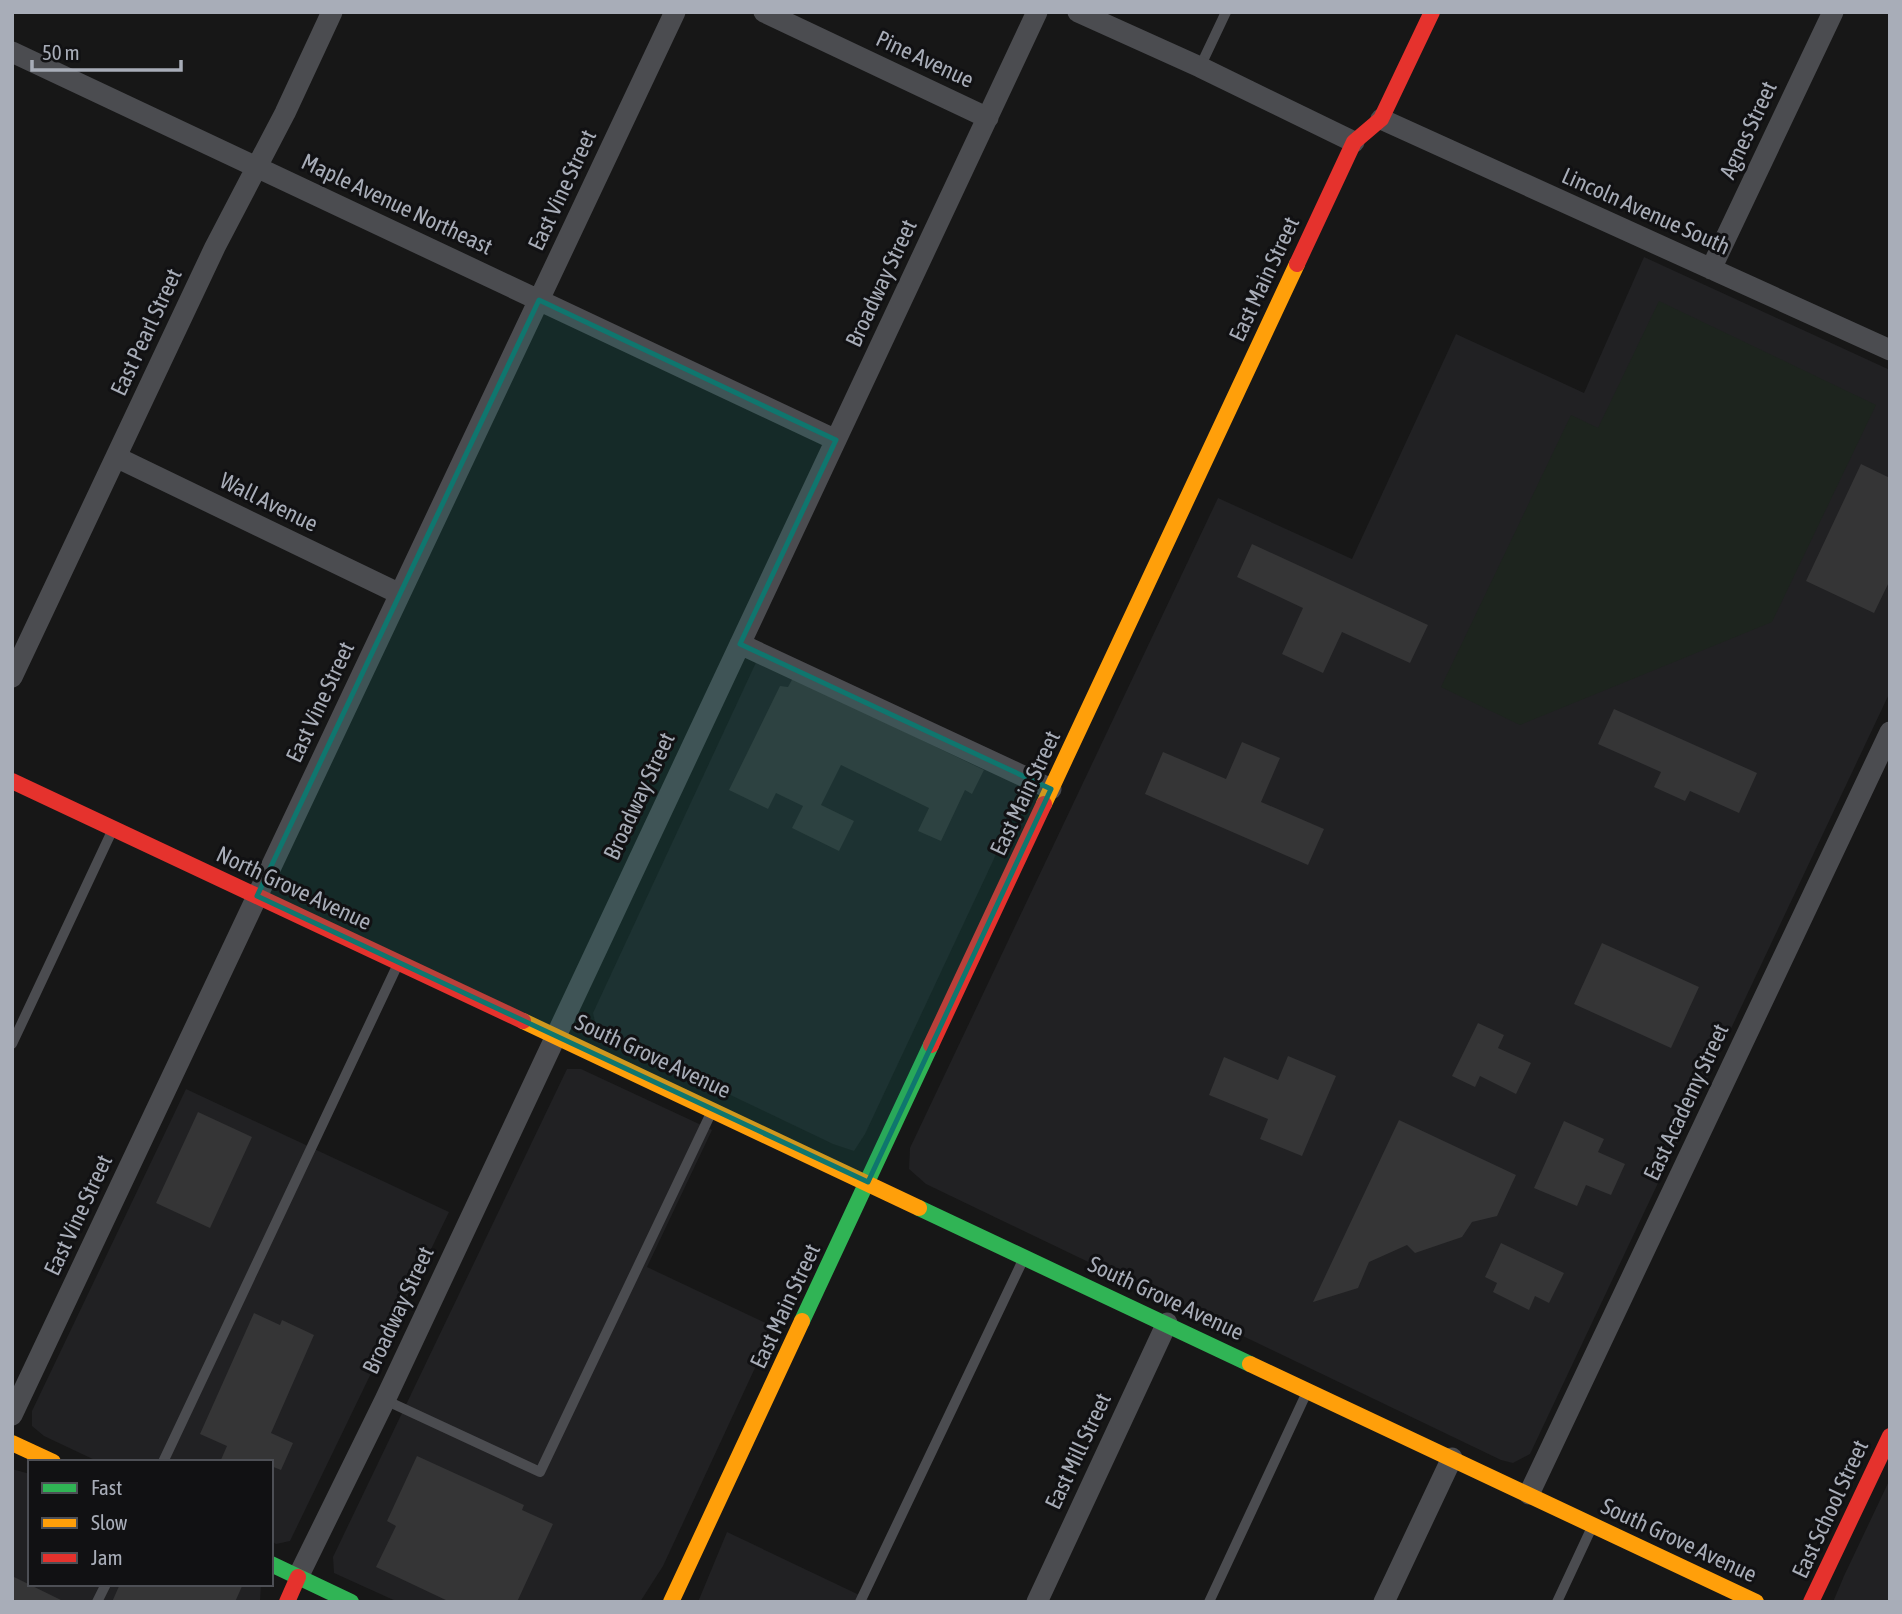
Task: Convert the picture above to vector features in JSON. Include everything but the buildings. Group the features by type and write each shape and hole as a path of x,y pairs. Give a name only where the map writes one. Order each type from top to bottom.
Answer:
{"street":[{"name":"East Pearl Street","path":"12,677 332,12"},
{"name":"East Vine Street","path":"12,1415 675,12"},
{"name":"Pine Avenue","path":"764,12 988,118"},
{"name":"Broadway Street","path":"287,1602 385,1400 1037,12"},
{"path":"1078,12 1200,67 1354,142"},
{"name":"East Main Street","path":"671,1602 1354,142 1381,119 1432,12"},
{"name":"Agnes Street","path":"1711,269 1833,12"},
{"name":"Maple Avenue Northeast","path":"12,52 836,440"},
{"name":"Lincoln Avenue South","path":"1381,119 1890,350"},
{"name":"Wall Avenue","path":"116,457 400,594"},
{"path":"740,644 1052,789"},
{"name":"East Academy Street","path":"1529,1494 1890,732"},
{"name":"North Grove Avenue","path":"12,781 556,1036"},
{"name":"South Grove Avenue","path":"556,1036 1756,1602"},
{"name":"East Mill Street","path":"1037,1602 1167,1323"},
{"name":"East School Street","path":"1811,1602 1890,1436"},
{"path":"12,1443 49,1460"},
{"path":"1384,1602 1452,1458"},
{"path":"273,1565 351,1602"}],"lane":[{"path":"1200,67 1226,12"},
{"path":"12,1044 113,829"},
{"path":"164,1460 398,962"},
{"path":"385,1400 540,1472 713,1110"},
{"path":"860,1602 1025,1256"},
{"path":"1209,1602 1308,1390"},
{"path":"1557,1602 1593,1525"},
{"path":"97,1602 105,1586"}],"highlighted area":[{"path":"539,300 836,440 740,644 1051,789 868,1182 257,896"}],"shaded area":[{"path":"1644,257 1890,370 1890,692 1530,1454 1513,1463 1501,1460 926,1184 909,1169 910,1148 1218,498 1352,559 1456,334 1584,393"},
{"path":"1659,301 1876,405 1772,622 1520,725 1441,687 1571,415 1598,428"},
{"path":"759,656 1030,782 865,1134 854,1151 833,1144 607,1036 596,1026 593,1013"},
{"path":"567,1069 581,1069 712,1130 647,1267 774,1327 663,1566 640,1602 398,1602 334,1573 333,1557"},
{"path":"186,1089 449,1212 290,1541 273,1542 273,1460 95,1460 44,1436 32,1426 32,1411"},
{"path":"12,1469 28,1473 28,1586 261,1586 260,1602 12,1602"},
{"path":"1890,1479 1890,1602 1833,1602 1844,1576"},
{"path":"727,1532 874,1602 698,1602"}],"traffic: fast":[{"path":"802,1321 931,1045"},
{"path":"919,1208 1250,1364"},
{"path":"273,1565 351,1602"}],"traffic: slow":[{"path":"1044,804 1297,264"},
{"path":"523,1021 919,1208"},
{"path":"671,1602 802,1321"},
{"path":"1250,1364 1756,1602"},
{"path":"12,1443 49,1460"}],"traffic: jam":[{"path":"1297,264 1354,142 1381,119 1432,12"},
{"path":"12,781 523,1021"},
{"path":"931,1045 1044,804"},
{"path":"1811,1602 1890,1436"},
{"path":"287,1602 298,1577"}]}
